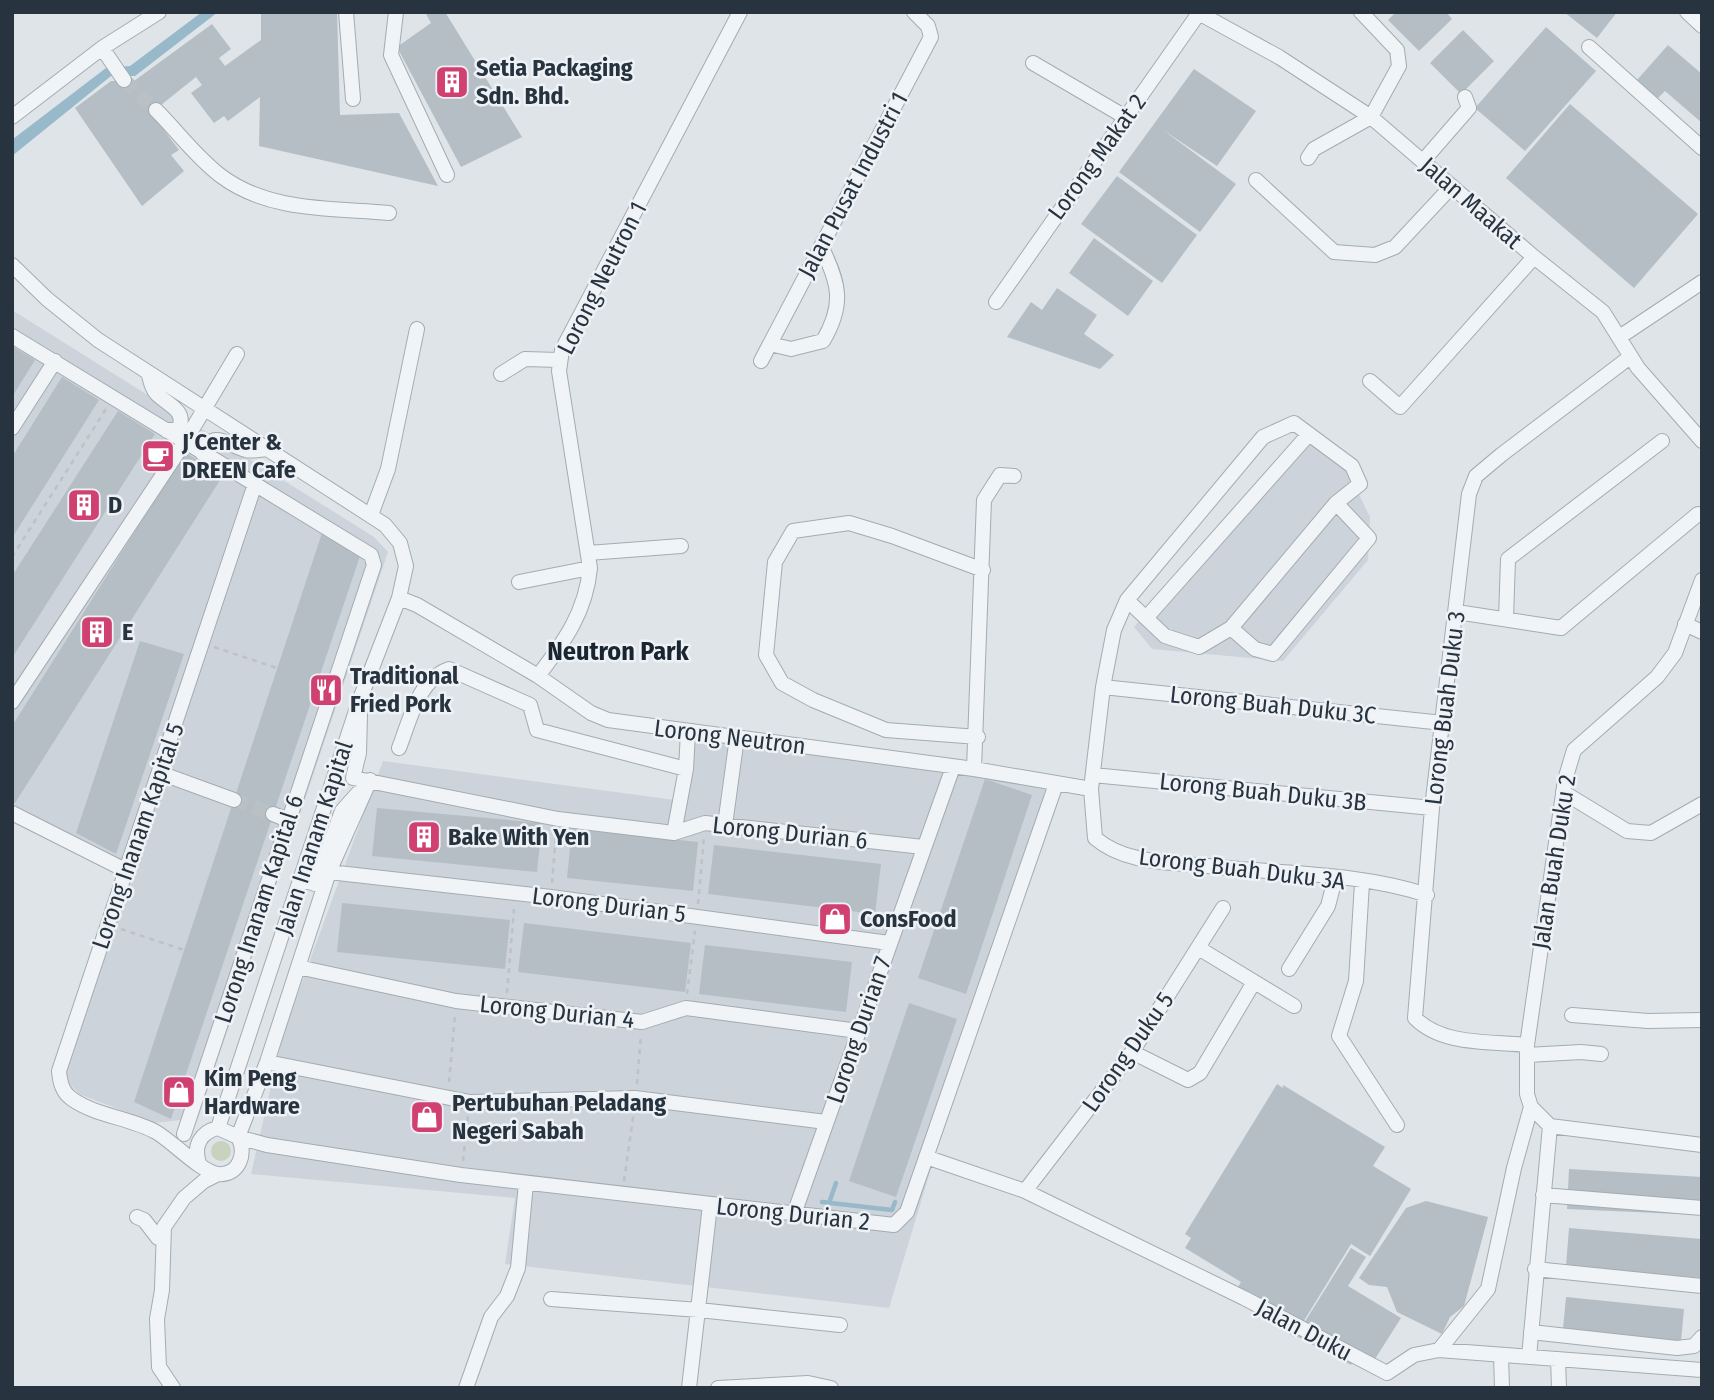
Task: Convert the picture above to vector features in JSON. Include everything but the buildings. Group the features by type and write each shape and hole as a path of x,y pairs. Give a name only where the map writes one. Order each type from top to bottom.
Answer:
{"street":[{"path":"14,117 102,48 159,12"},
{"path":"346,12 353,99"},
{"path":"396,12 391,55 399,78 447,175"},
{"name":"Lorong Neutron 1","path":"538,676 571,632 586,597 590,568 559,360 567,339 740,12"},
{"name":"Jalan Pusat Industri 1","path":"761,361 931,37 928,26 914,12"},
{"path":"1308,158 1314,149 1371,117 1399,66 1396,50 1361,12"},
{"path":"1687,12 1702,26"},
{"name":"Jalan Maakat","path":"1198,13 1279,57 1371,117 1534,257 1603,312 1621,335 1630,357 1702,441"},
{"name":"Lorong Makat 2","path":"996,302 1198,13"},
{"path":"1590,47 1702,148"},
{"path":"102,48 124,80"},
{"path":"1033,63 1127,118"},
{"path":"1423,161 1469,108 1465,97"},
{"path":"156,110 220,176 248,191 278,203 389,213"},
{"path":"1256,180 1334,252 1375,255 1395,247 1452,186"},
{"path":"770,344 791,349 823,341 835,321 838,304 835,276 821,246"},
{"name":"Jalan Inanam Kapital","path":"12,252 24,276"},
{"path":"1370,382 1400,407 1534,257"},
{"name":"Jalan Inanam Kapital","path":"12,265 98,340 385,525 400,543 406,566 399,598 360,699 218,1128"},
{"path":"1621,335 1702,282"},
{"path":"371,515 388,469 416,329"},
{"path":"12,336 184,443 256,484"},
{"path":"12,702 184,443 237,354"},
{"name":"Lorong Buah Duku 3","path":"1527,1050 1448,1037 1428,1031 1415,1018 1432,808 1469,494 1476,476 1630,357"},
{"path":"501,374 525,359 559,360"},
{"path":"12,428 55,361"},
{"name":"Jalan Inanam Kapital","path":"148,372 154,392 180,417 179,428 167,431"},
{"name":"Lorong Buah Duku 3A","path":"1309,434 1294,423 1263,437 1127,600 1114,630 1103,687 1092,782 1095,838 1110,851 1157,862 1335,878 1427,895"},
{"path":"1127,600 1146,618 1165,636 1199,647 1231,628 1336,503 1360,484 1352,466 1309,434 1146,618"},
{"name":"Jalan Inanam Kapital","path":"202,453 205,446 216,439 230,441 247,451 269,449"},
{"path":"1506,619 1508,559 1662,441"},
{"path":"974,769 978,737 984,500 1000,475 1014,476"},
{"name":"Lorong Inanam Kapital 6","path":"184,1134 374,565 371,555 256,484"},
{"name":"Lorong Inanam Kapital 5","path":"199,1163 156,1132 71,1099 60,1085 59,1071 256,484"},
{"path":"1231,628 1255,649 1273,654 1369,538 1336,503"},
{"path":"1457,612 1561,628 1698,514"},
{"path":"978,737 886,730 813,700 782,683 766,655 775,562 793,531 849,523 982,570"},
{"path":"588,553 681,545"},
{"path":"519,582 590,568"},
{"name":"Jalan Buah Duku 2","path":"1531,1107 1527,1094 1527,1050 1563,792 1574,750 1657,677 1675,653 1702,580"},
{"name":"Lorong Neutron","path":"399,598 416,604 538,676 591,713 608,720 974,769 1056,785 1092,782"},
{"path":"1685,624 1702,632"},
{"path":"399,748 422,690 435,674 449,669 530,705 537,730 686,769"},
{"name":"Lorong Buah Duku 3C","path":"1103,687 1443,723"},
{"path":"360,699 359,752 353,778 370,780"},
{"path":"674,833 686,769 688,732"},
{"path":"724,825 737,737"},
{"name":"Lorong Durian 7","path":"794,1213 953,767"},
{"path":"160,773 234,800"},
{"path":"233,1170 242,1158 238,1137 267,1062 329,872 370,780"},
{"path":"300,879 315,884 342,811 370,780"},
{"name":"Lorong Durian 6","path":"370,780 558,819 674,833 705,823 923,847"},
{"name":"Lorong Buah Duku 3B","path":"1092,782 1432,808"},
{"name":"Lorong Durian 2","path":"238,1137 267,1145 461,1175 894,1225 907,1212 1056,785"},
{"path":"1563,792 1627,831 1651,833 1702,804"},
{"path":"12,813 127,870"},
{"path":"273,814 288,820"},
{"name":"Lorong Durian 5","path":"329,872 551,897 889,943"},
{"path":"1289,969 1328,906 1335,878"},
{"path":"1362,883 1356,981 1339,1036 1397,1125"},
{"name":"Lorong Duku 5","path":"1025,1191 1132,1052 1200,949 1223,908"},
{"path":"1200,949 1294,1006"},
{"name":"Lorong Durian 4","path":"298,967 456,1001 506,1007 642,1022 686,1008 858,1031"},
{"path":"1132,1052 1188,1080 1200,1073 1254,982"},
{"path":"1572,1014 1647,1021 1702,1020"},
{"path":"1527,1050 1601,1054"},
{"path":"267,1062 470,1102 635,1098 826,1122"},
{"path":"1439,1350 1488,1289 1514,1168 1531,1107 1550,1126 1702,1145"},
{"path":"1529,1357 1550,1126"},
{"path":"218,1174 204,1169 199,1163 197,1147 204,1134 218,1128 238,1137"},
{"name":"Lorong Inanam Kapital 5","path":"156,1132 204,1134"},
{"path":"137,1217 144,1220 158,1238 184,1198 204,1181 233,1170 267,1145"},
{"name":"Jalan Duku","path":"926,1157 1025,1191 1244,1298 1387,1373"},
{"path":"466,1388 491,1317 507,1296 519,1269 526,1183"},
{"path":"1542,1195 1702,1208"},
{"path":"689,1388 710,1205"},
{"path":"164,1227 157,1320 159,1367 173,1388"},
{"path":"1535,1269 1702,1286"},
{"path":"551,1299 699,1310 840,1325"},
{"path":"1531,1332 1677,1348 1694,1346 1702,1338"},
{"path":"1380,1388 1387,1373 1414,1355 1439,1350 1702,1370"},
{"path":"1501,1355 1502,1388"},
{"path":"1558,1359 1559,1388"},
{"path":"718,1388 808,1383 831,1388"}],"path":[{"path":"12,557 108,407"},
{"path":"202,643 277,668"},
{"path":"551,897 558,819"},
{"path":"686,1008 705,823"},
{"path":"506,1007 516,893"},
{"path":"108,925 184,950"},
{"path":"447,1099 456,1001"},
{"path":"622,1195 642,1022"},
{"path":"461,1175 470,1102"}],"shaded area":[{"path":"12,310 374,537 388,552 198,1118 154,1123 79,1094 66,1080 66,1071 129,876 12,822"},
{"path":"1299,434 1348,472 1370,517 1368,560 1283,661 1152,649 1134,627"},
{"path":"697,726 1050,774 889,1308 505,1264 515,1198 251,1174 283,1034 383,761 675,800"}],"green space":[{"path":"221,1141 228,1144 231,1151 228,1158 221,1161 214,1158 211,1151 214,1144"}],"water":[{"path":"202,12 218,12 135,76 111,76 12,156 13,139 106,68 130,66"}],"waterway":[{"path":"829,1203 836,1183"},
{"path":"822,1202 892,1210 895,1202"}],"tunnel":[{"path":"124,80 156,110"},
{"path":"234,800 273,814"}],"place":[{"name":"Setia Packaging Sdn. Bhd.","path":"452,82"},
{"name":"J’Center & DREEN Cafe","path":"158,456"},
{"name":"D","path":"84,505"},
{"name":"E","path":"97,632"},
{"name":"Traditional Fried Pork","path":"326,690"},
{"name":"Bake With Yen","path":"424,837"},
{"name":"ConsFood","path":"835,919"},
{"name":"Kim Peng Hardware","path":"179,1092"},
{"name":"Pertubuhan Peladang Negeri Sabah","path":"427,1117"}],"district":[{"name":"Neutron Park","path":"618,651"}]}
